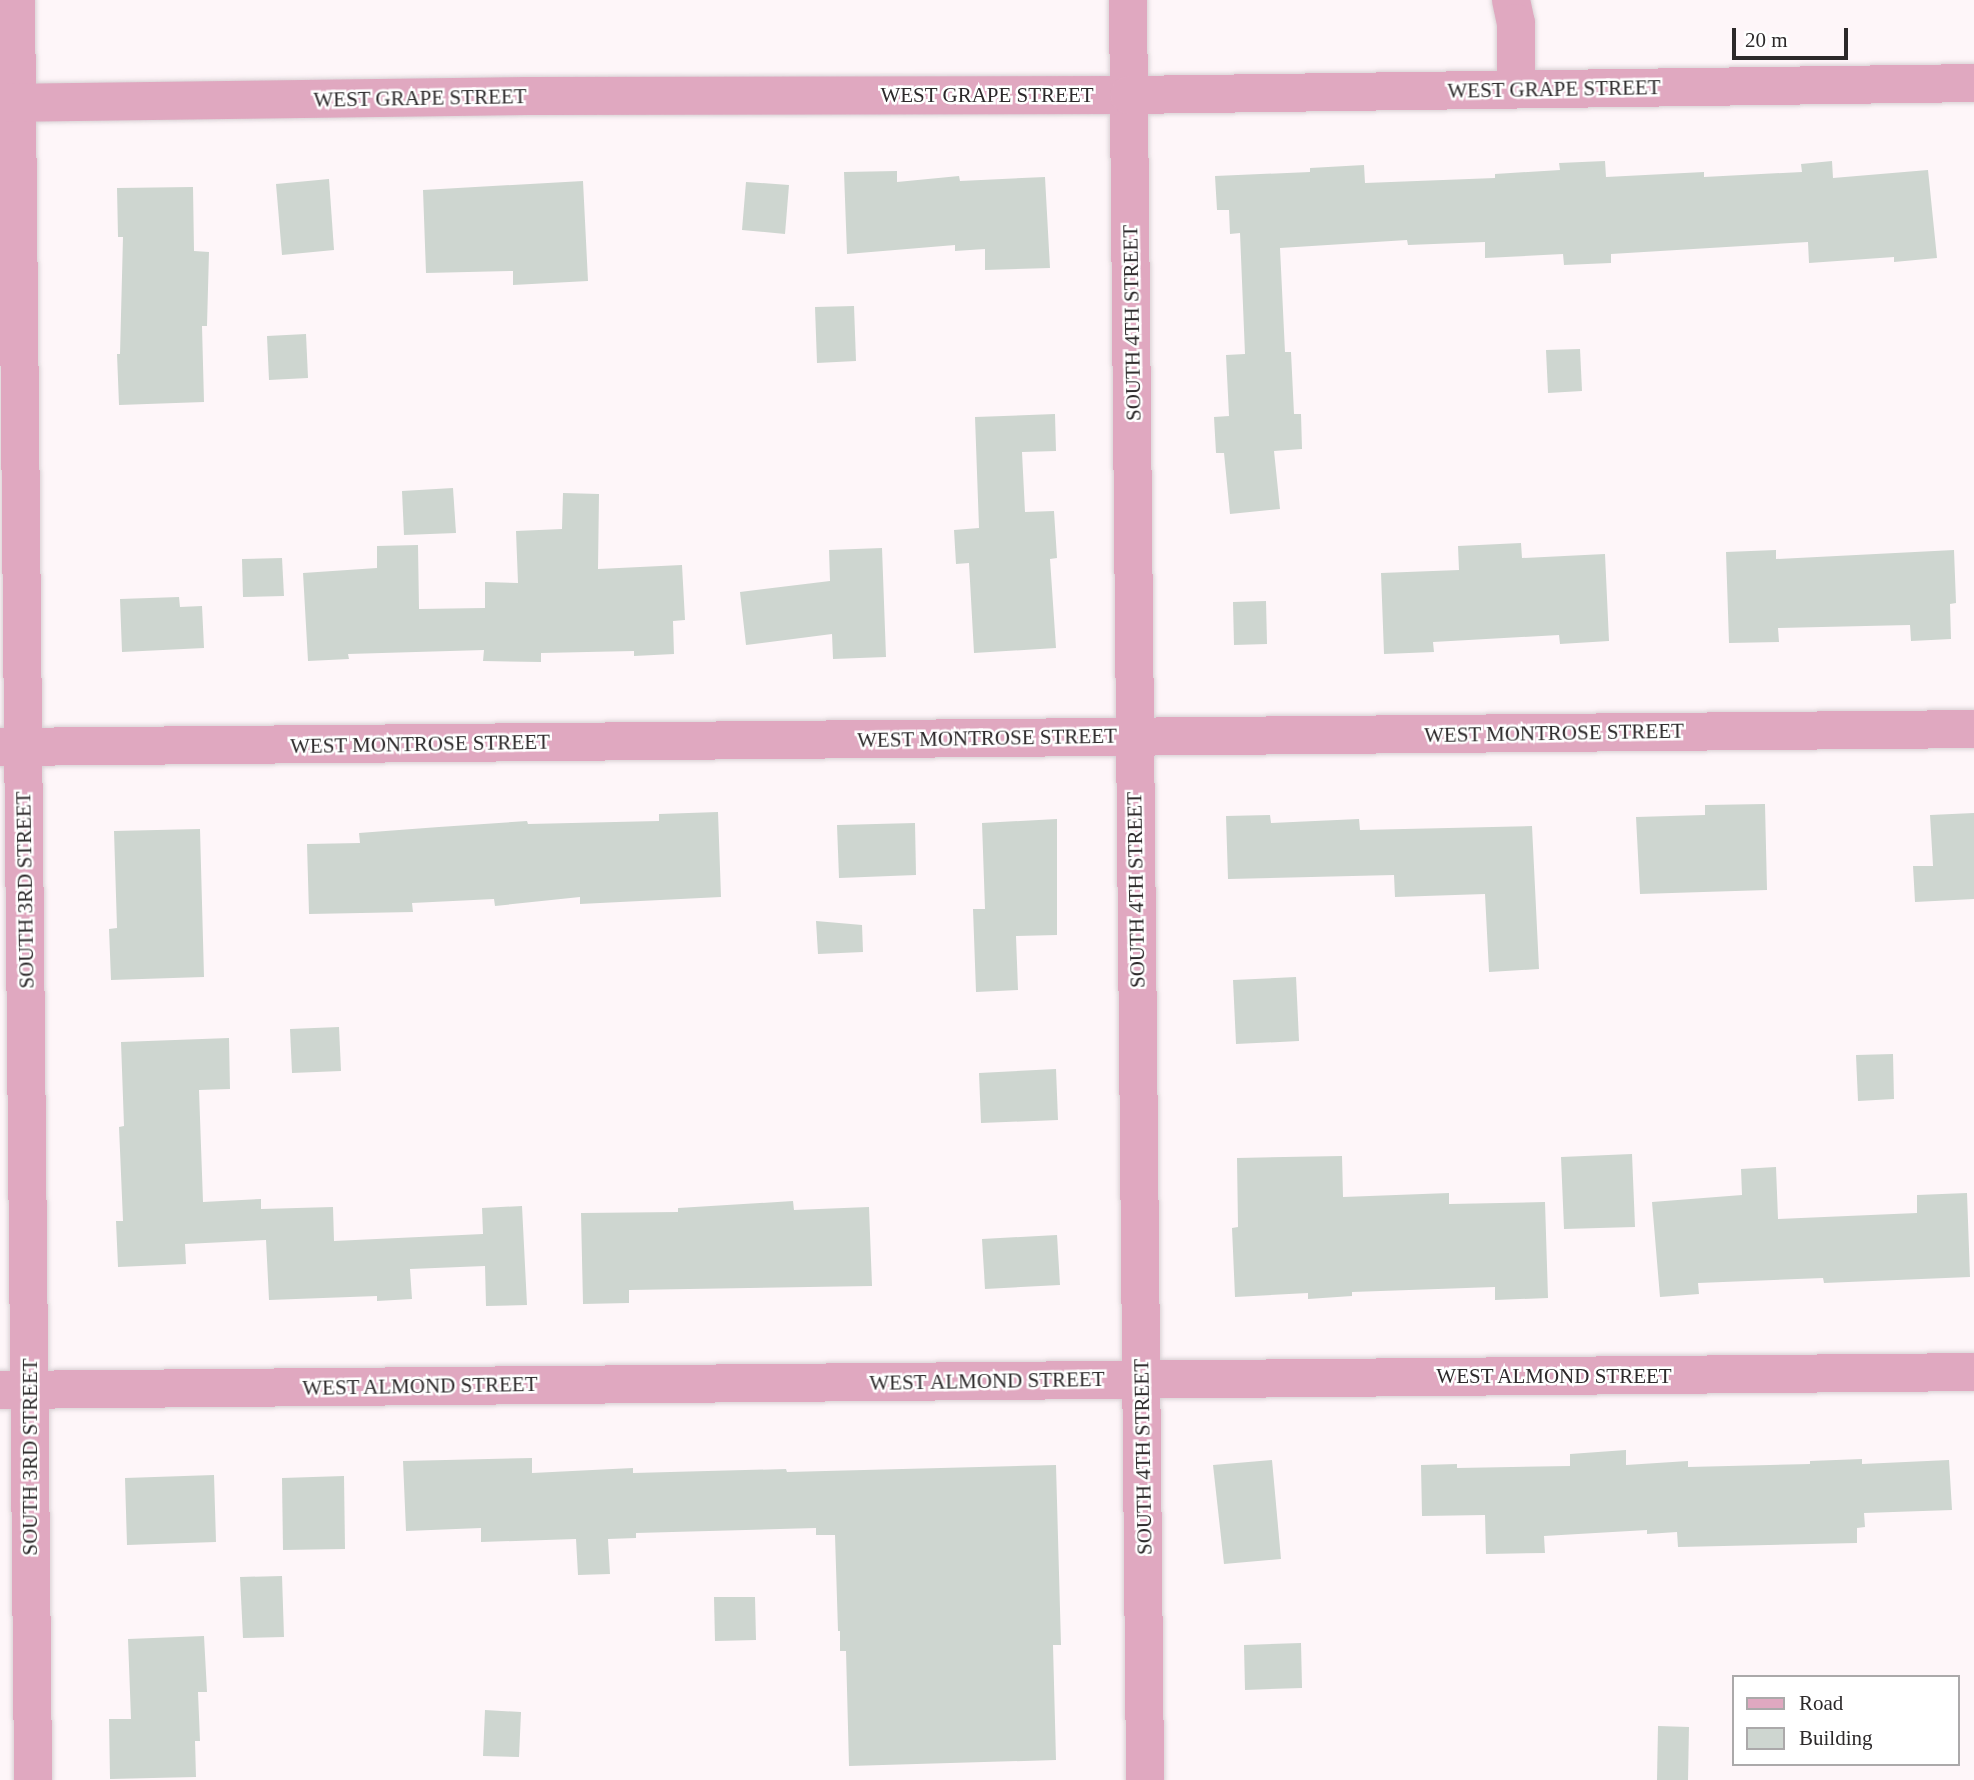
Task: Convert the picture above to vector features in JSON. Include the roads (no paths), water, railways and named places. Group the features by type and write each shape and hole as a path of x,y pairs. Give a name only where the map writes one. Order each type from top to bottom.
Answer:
{"street":[{"name":"SOUTH 3RD STREET","path":"16,0 8,103 15,1390 33,1780"},
{"name":"SOUTH 4TH STREET","path":"1128,0 1145,1780"},
{"path":"1511,0 1516,23 1516,89"},
{"name":"WEST GRAPE STREET","path":"8,103 541,96 1129,95 1974,83"},
{"name":"WEST MONTROSE STREET","path":"12,747 1974,729"},
{"name":"WEST ALMOND STREET","path":"15,1390 1974,1372"}]}
